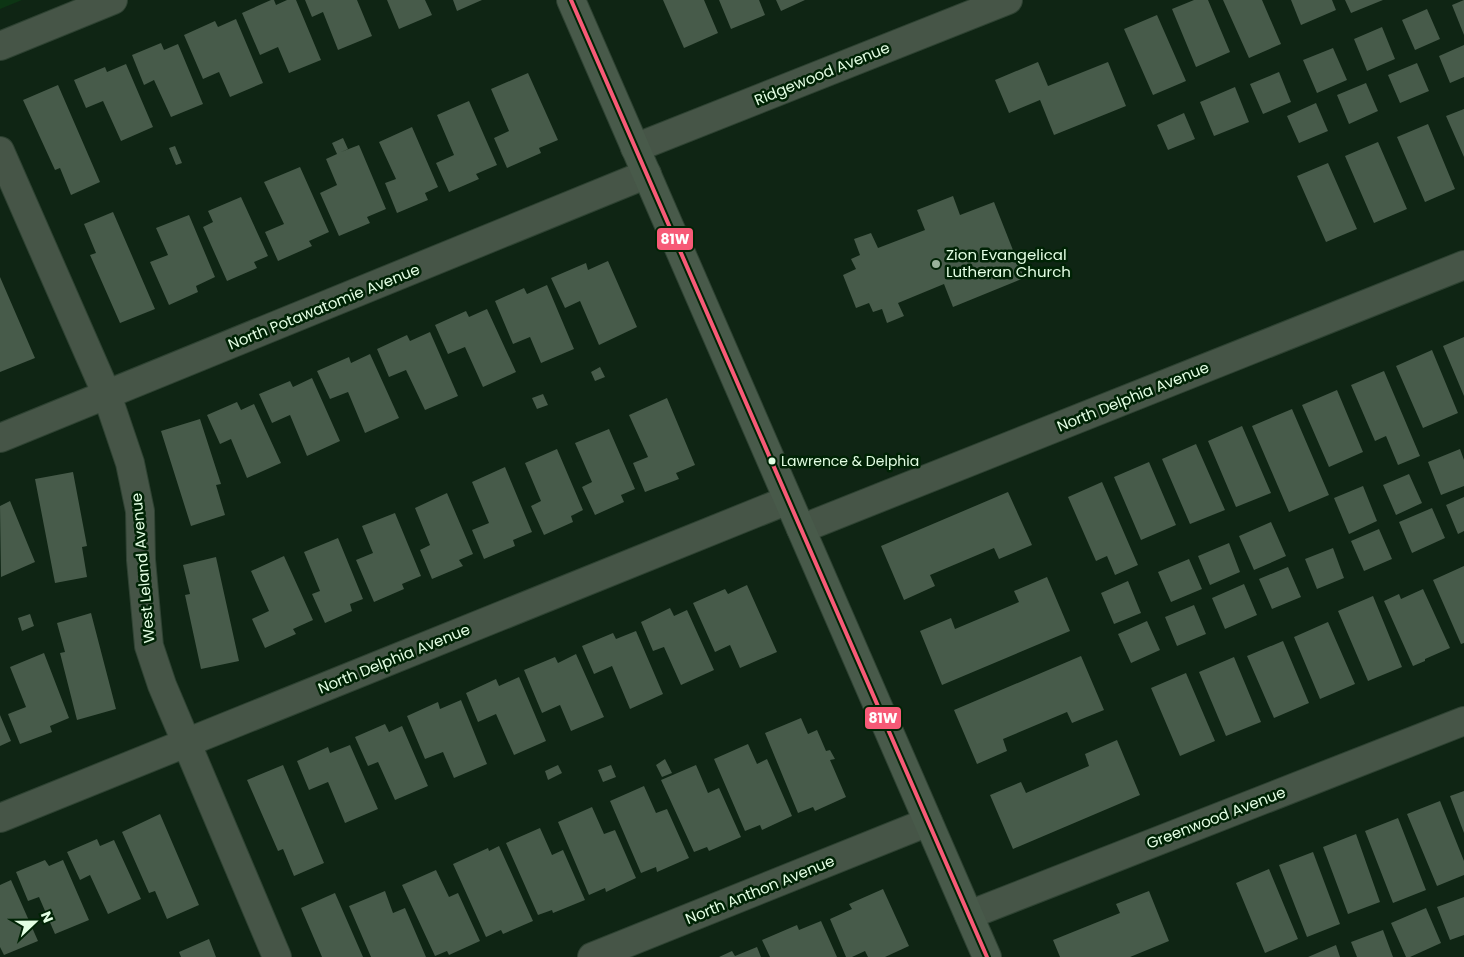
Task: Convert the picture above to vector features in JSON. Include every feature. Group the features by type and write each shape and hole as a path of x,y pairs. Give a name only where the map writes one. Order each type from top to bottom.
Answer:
{"main road":[{"path":"571,0 987,957"}],"street":[{"path":"0,46 113,0"},
{"name":"Ridgewood Avenue","path":"635,148 1008,0"},
{"name":"West Leland Avenue","path":"0,151 107,395 130,463 140,511 141,568 149,646 162,685 277,957"},
{"name":"North Potawatomie Avenue","path":"0,438 647,174"},
{"name":"North Delphia Avenue","path":"801,529 1464,265"},
{"name":"North Delphia Avenue","path":"0,818 788,500"},
{"name":"Greenwood Avenue","path":"969,915 1464,721"},
{"name":"North Anthon Avenue","path":"592,957 928,822"}],"shaded area":[{"path":"0,0 22,0 0,9"}],"building":[{"path":"274,0 276,5 287,0 296,0 321,60 289,73 278,47 260,55 242,13"},
{"path":"305,0 357,0 372,36 338,50 323,12 312,17"},
{"path":"387,0 425,0 432,15 399,29"},
{"path":"453,0 482,0 457,11"},
{"path":"663,0 704,0 718,33 684,48"},
{"path":"719,0 759,0 765,15 731,29"},
{"path":"776,0 805,0 781,11"},
{"path":"1194,0 1208,0 1230,52 1196,67 1172,9"},
{"path":"1223,0 1262,0 1281,44 1249,58"},
{"path":"1291,0 1332,0 1336,10 1301,25"},
{"path":"1345,0 1383,0 1351,13"},
{"path":"1464,0 1464,35 1452,5"},
{"path":"1427,9 1440,39 1415,50 1402,20"},
{"path":"1157,15 1186,81 1153,95 1124,29"},
{"path":"236,19 263,83 230,97 219,72 203,79 184,35 215,21 218,27"},
{"path":"1382,27 1395,59 1367,71 1354,39"},
{"path":"161,43 164,50 178,44 203,104 171,117 154,80 144,85 132,55"},
{"path":"1464,45 1464,77 1450,83 1439,56"},
{"path":"1333,48 1347,80 1317,93 1303,60"},
{"path":"1038,62 1048,86 1108,62 1126,106 1054,135 1040,100 1009,113 995,80"},
{"path":"1417,63 1429,91 1400,103 1388,75"},
{"path":"126,64 153,127 121,141 103,101 86,108 74,80 105,67 107,72"},
{"path":"1279,72 1291,102 1263,114 1250,84"},
{"path":"528,73 558,140 539,148 541,153 507,168 494,138 509,131 491,89"},
{"path":"1366,83 1378,111 1349,124 1337,95"},
{"path":"58,85 100,182 71,195 60,168 55,170 23,100"},
{"path":"1235,87 1249,122 1214,136 1200,102"},
{"path":"469,101 497,165 476,174 479,179 449,192 436,163 454,155 437,115"},
{"path":"1316,103 1328,131 1299,143 1287,116"},
{"path":"1464,109 1464,157 1446,116"},
{"path":"1184,113 1195,139 1168,150 1157,125"},
{"path":"1428,124 1455,189 1425,202 1397,137"},
{"path":"412,127 438,187 425,193 428,200 397,213 385,183 396,179 379,142"},
{"path":"343,138 348,149 341,152 359,145 386,209 367,217 370,223 339,236 320,193 337,185 326,159 337,154 332,143"},
{"path":"1378,142 1407,209 1374,223 1345,156"},
{"path":"175,146 182,163 176,165 169,148"},
{"path":"1328,163 1357,229 1326,242 1297,176"},
{"path":"300,167 329,232 309,241 312,246 278,261 265,232 284,224 264,182"},
{"name":"Zion Evangelical Lutheran Church","path":"953,196 960,215 994,202 1024,278 953,307 944,284 898,303 904,316 887,323 882,309 873,312 869,303 856,308 843,275 856,269 851,259 860,255 854,239 871,233 878,248 925,230 917,210"},
{"path":"241,197 268,256 254,262 257,268 227,281 203,227 213,222 208,211"},
{"path":"113,212 155,309 120,323 90,255 96,253 84,224"},
{"path":"189,215 215,277 196,286 198,292 169,305 150,262 168,255 156,228"},
{"path":"608,261 637,327 599,345 580,301 565,308 551,278 586,263 588,270"},
{"path":"0,277 35,358 0,372"},
{"path":"547,285 574,349 541,363 530,337 513,344 495,301 524,288 527,294"},
{"path":"487,309 516,372 483,387 465,347 448,354 435,325 466,311 469,317"},
{"path":"430,332 458,396 425,410 406,370 389,377 377,349 407,335 410,341"},
{"path":"1464,337 1464,396 1443,346"},
{"path":"1432,350 1458,413 1423,428 1396,366"},
{"path":"370,354 399,418 365,433 348,392 330,399 317,371 349,357 351,363"},
{"path":"600,367 605,377 595,381 591,372"},
{"path":"1384,371 1420,456 1398,465 1386,436 1375,441 1351,385"},
{"path":"312,378 340,441 307,456 290,415 272,423 259,394 290,381 293,387"},
{"path":"1337,390 1363,452 1329,467 1302,405"},
{"path":"543,394 548,405 537,409 532,398"},
{"path":"667,398 695,465 676,473 679,479 645,492 633,463 648,457 629,415"},
{"path":"237,402 241,410 254,404 281,463 247,478 231,439 220,444 207,415"},
{"path":"1292,409 1329,495 1289,512 1252,426"},
{"path":"200,419 221,484 216,485 225,515 191,526 161,431"},
{"path":"1242,426 1271,493 1236,507 1208,441"},
{"path":"609,429 635,489 621,495 624,502 595,515 582,487 592,482 575,443"},
{"path":"1196,444 1225,510 1190,524 1162,459"},
{"path":"557,449 583,510 571,516 573,522 544,535 531,506 541,501 525,463"},
{"path":"1460,449 1464,460 1464,486 1441,495 1428,462"},
{"path":"1149,462 1176,525 1141,540 1114,477"},
{"path":"505,467 532,532 513,540 515,546 484,559 472,530 489,523 472,482"},
{"path":"73,472 87,546 82,547 87,577 55,583 35,479"},
{"path":"1409,474 1422,503 1396,515 1383,485"},
{"path":"1102,482 1138,565 1115,575 1107,556 1096,561 1068,497"},
{"path":"1363,486 1377,521 1349,534 1334,498"},
{"path":"1008,492 1032,545 999,559 994,548 930,575 935,586 904,600 881,546"},
{"path":"447,493 473,554 459,560 463,566 432,579 420,550 430,545 415,508"},
{"path":"1464,497 1464,531 1458,534 1446,505"},
{"path":"10,501 35,562 1,577 0,506"},
{"path":"1432,508 1445,538 1412,553 1399,522"},
{"path":"395,513 421,576 402,584 404,589 374,602 356,560 373,553 362,526"},
{"path":"1271,522 1286,556 1254,570 1239,536"},
{"path":"1379,529 1392,559 1364,571 1351,541"},
{"path":"338,538 363,599 350,604 352,611 325,623 312,594 320,591 304,552"},
{"path":"1229,543 1240,572 1210,585 1198,556"},
{"path":"1333,548 1344,578 1317,589 1305,559"},
{"path":"284,556 313,620 293,629 296,634 265,648 252,619 269,611 251,571"},
{"path":"216,557 239,661 201,669 185,595 190,594 183,565"},
{"path":"1189,559 1202,589 1171,602 1158,572"},
{"path":"1464,566 1464,643 1461,644 1433,580"},
{"path":"1288,567 1301,597 1272,609 1259,579"},
{"path":"1047,577 1070,631 942,685 920,631 951,618 955,629 1019,602 1014,591"},
{"path":"1128,581 1141,613 1114,624 1101,593"},
{"path":"1244,584 1257,615 1225,629 1212,598"},
{"path":"747,585 777,652 740,668 730,645 715,652 693,603 725,589 728,594"},
{"path":"1423,589 1450,648 1413,666 1384,601 1399,594 1401,599"},
{"path":"1373,596 1402,667 1368,681 1338,611"},
{"path":"1194,605 1206,634 1177,646 1165,617"},
{"path":"670,608 674,616 687,610 714,670 681,685 664,647 653,651 641,622"},
{"path":"91,613 116,709 77,720 60,653 65,652 57,623"},
{"path":"30,614 34,626 22,631 18,618"},
{"path":"1147,621 1160,650 1131,663 1118,634"},
{"path":"1328,622 1355,684 1320,699 1294,637"},
{"path":"636,631 663,694 630,709 612,666 594,674 582,646 613,633 616,639"},
{"path":"1283,641 1309,703 1274,718 1247,656"},
{"path":"44,653 69,718 50,726 52,732 20,744 8,714 26,707 10,667"},
{"path":"576,654 604,717 571,731 560,705 542,713 524,670 555,657 558,663"},
{"path":"1081,656 1104,710 1072,723 1067,712 1003,739 1007,751 977,764 954,710"},
{"path":"1234,657 1261,722 1226,736 1199,672"},
{"path":"1186,673 1215,741 1180,756 1151,688"},
{"path":"519,677 546,741 514,755 496,714 478,722 466,693 496,679 499,686"},
{"path":"461,700 487,764 454,778 443,752 425,759 407,716 438,702 440,709"},
{"path":"0,715 11,741 0,746"},
{"path":"801,718 808,734 817,730 826,751 830,750 835,759 830,760 846,797 815,811 813,807 798,813 765,733"},
{"path":"385,724 389,732 402,726 428,786 395,800 378,762 368,766 355,737"},
{"path":"1117,740 1140,795 1013,849 990,795 1021,782 1026,793 1089,766 1085,754"},
{"path":"748,744 757,764 767,759 792,816 762,830 760,825 745,831 714,759"},
{"path":"350,745 378,809 345,823 328,782 309,790 297,761 328,747 330,753"},
{"path":"665,759 672,773 662,777 656,765"},
{"path":"283,765 324,863 294,876 283,849 278,851 247,780"},
{"path":"558,765 562,773 548,780 545,771"},
{"path":"611,765 616,777 603,782 598,770"},
{"path":"696,765 708,793 719,788 741,837 709,851 707,847 694,852 661,780"},
{"path":"644,786 656,813 667,809 689,858 657,872 656,867 641,873 610,801"},
{"path":"1464,791 1464,833 1450,796"},
{"path":"1440,801 1464,861 1464,875 1437,886 1407,814"},
{"path":"592,807 604,834 615,830 636,878 606,892 605,888 589,895 558,822"},
{"path":"160,814 199,905 167,919 155,891 149,893 122,832"},
{"path":"1398,818 1426,890 1393,903 1365,831"},
{"path":"540,828 552,855 563,850 585,900 553,913 552,910 538,915 506,843"},
{"path":"1356,834 1380,902 1348,914 1323,847"},
{"path":"97,839 100,846 114,840 141,899 108,914 90,875 80,880 67,852"},
{"path":"499,846 533,921 503,934 501,930 486,937 453,864 488,848 489,851"},
{"path":"1313,852 1340,924 1307,937 1279,865"},
{"path":"45,860 49,866 63,860 89,920 55,934 39,897 28,901 16,872"},
{"path":"1269,869 1298,939 1265,953 1236,883"},
{"path":"436,870 449,897 458,893 480,941 449,955 447,951 435,956 402,885"},
{"path":"11,880 38,941 4,955 0,947 0,885"},
{"path":"883,889 909,946 885,957 868,957 865,951 852,957 846,957 830,919 852,909 849,904"},
{"path":"385,891 393,913 405,908 426,957 371,957 349,906"},
{"path":"1149,891 1169,941 1130,957 1060,957 1053,940 1120,913 1116,904"},
{"path":"335,893 363,957 322,957 301,908"},
{"path":"1464,897 1464,935 1450,940 1437,907"},
{"path":"1426,908 1441,943 1406,957 1391,923"},
{"path":"821,921 837,957 770,957 762,940 797,925 799,930"},
{"path":"1383,930 1393,957 1357,957 1351,942"},
{"path":"209,939 216,957 181,957 179,952"},
{"path":"1336,945 1340,957 1308,957"},
{"path":"757,947 761,957 719,957 732,951 735,956"}],"transit line":[{"name":"81W","path":"571,0 987,957"}],"place":[{"name":"Zion Evangelical Lutheran Church","path":"936,264"},
{"name":"Lawrence & Delphia","path":"772,461"}]}
